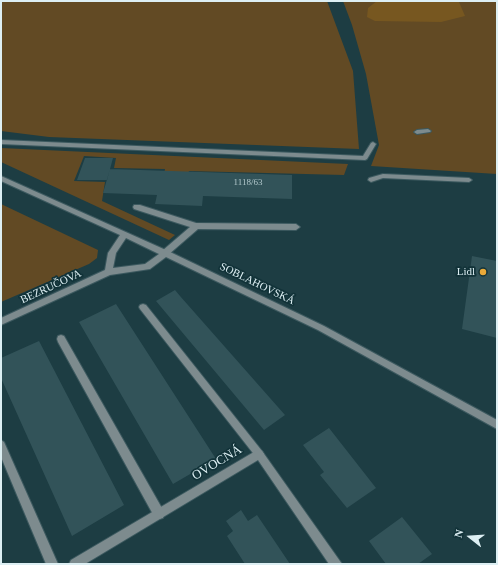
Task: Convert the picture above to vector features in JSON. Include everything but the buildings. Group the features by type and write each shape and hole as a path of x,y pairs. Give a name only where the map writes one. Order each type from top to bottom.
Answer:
{"street":[{"path":"417,132 428,131"},
{"path":"1,142 365,158 373,144"},
{"path":"371,180 383,176 469,180"},
{"name":"SOBLAHOVSKÁ","path":"1,178 165,253 328,331 497,425"},
{"path":"138,207 196,226 296,227"},
{"name":"BEZRUČOVA","path":"1,322 109,272 148,266 196,226"},
{"path":"109,272 112,253 124,235"},
{"path":"143,307 259,454"},
{"path":"61,339 159,514"},
{"path":"1,445 52,564"},
{"name":"OVOCNÁ","path":"75,564 259,454 336,564"}],"shaded area":[{"path":"1,1 327,1 353,71 359,149 49,137 1,131"},
{"path":"343,1 497,1 497,174 371,166 379,145 366,74 352,25"},
{"path":"377,1 459,2 465,16 441,22 375,21 367,17 368,8"},
{"path":"1,148 348,164 344,175 189,171 186,181 163,181 165,169 114,168 116,158 84,156 74,181 105,182 102,201 175,235 169,240 1,162"},
{"path":"1,204 98,250 97,258 89,264 1,302"}],"place":[{"name":"Lidl","path":"483,272"}]}
